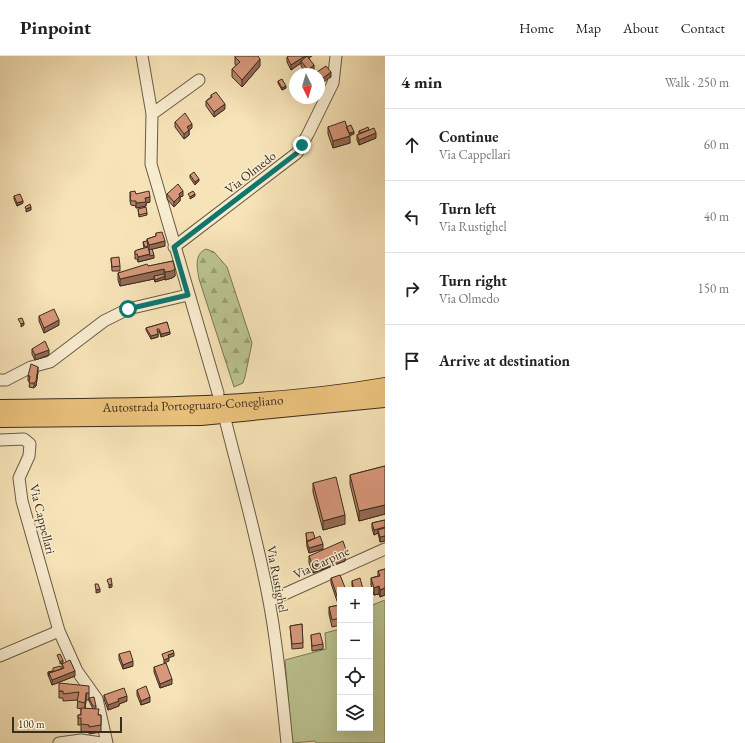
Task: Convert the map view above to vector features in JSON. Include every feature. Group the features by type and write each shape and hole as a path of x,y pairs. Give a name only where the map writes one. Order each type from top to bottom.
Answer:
{"highway":[{"name":"Autostrada Portogruaro-Conegliano","path":"0,408 201,405 300,396 385,386"},
{"name":"Autostrada Portogruaro-Conegliano","path":"0,419 201,417 385,398"}],"street":[{"path":"142,56 152,114 151,164 188,295 218,393"},
{"name":"Via Olmedo","path":"174,247 297,153 308,134 332,83 336,56"},
{"path":"152,114 199,80"},
{"path":"0,380 6,380 31,367 50,362 104,321 128,309 188,295"},
{"name":"Via Rustighel","path":"226,423 269,601 287,743"},
{"name":"Via Cappellari","path":"0,440 24,439 30,444 29,456 19,478 22,501 59,631 78,671 97,699 108,743"},
{"name":"Via Carpine","path":"269,601 385,549"},
{"path":"0,656 59,631"},
{"path":"59,743 81,740 101,743"}],"green space":[{"path":"206,249 214,252 227,267 252,343 243,383 234,387 199,279 197,262 202,251"},
{"path":"385,600 385,743 316,743 315,741 292,743 285,660 326,649 325,633 337,630 337,731 373,731 373,605"}],"building":[{"path":"235,56 258,56 260,59 242,80 232,69 240,62"},
{"path":"305,56 291,65 287,57"},
{"path":"307,56 314,65 310,68 306,68 301,61"},
{"path":"326,66 331,72 325,76 325,68 323,68"},
{"path":"282,79 286,86 282,88 278,81"},
{"path":"216,92 225,104 214,112 206,101"},
{"path":"185,113 192,124 187,127 189,130 184,134 175,122"},
{"path":"345,121 350,136 333,141 328,127"},
{"path":"351,125 354,132 349,133 346,127"},
{"path":"368,127 369,130 360,133 359,131"},
{"path":"374,128 376,133 359,140 357,135"},
{"path":"194,172 199,179 195,182 190,175"},
{"path":"178,184 183,191 174,202 167,194"},
{"path":"135,191 136,194 149,191 150,197 145,198 146,202 136,203 136,201 131,201 130,192"},
{"path":"193,191 195,194 190,197 188,194"},
{"path":"20,194 23,201 17,203 14,196"},
{"path":"30,204 31,207 26,209 25,207"},
{"path":"146,207 147,213 139,215 138,209"},
{"path":"162,232 165,241 149,245 147,239 156,236 156,233"},
{"path":"147,241 148,246 145,247 143,242"},
{"path":"148,247 150,254 138,257 137,254 135,254 135,251"},
{"path":"152,249 154,255 150,256 149,250"},
{"path":"119,257 120,266 112,267 111,258"},
{"path":"173,261 175,269 172,271 165,272 164,269 120,279 118,273 147,264 148,266"},
{"path":"164,274 165,276 155,280 154,276"},
{"path":"54,309 59,320 44,328 39,316"},
{"path":"22,318 24,323 21,324 18,319"},
{"path":"167,322 170,332 161,334 159,329 157,329 158,334 151,336 146,328"},
{"path":"45,341 49,350 35,355 32,349"},
{"path":"31,364 38,367 36,381 34,383 29,383 30,376 28,376"},
{"path":"385,466 385,505 359,511 350,475"},
{"path":"336,477 345,515 323,521 313,483"},
{"path":"385,520 385,527 374,530 372,523"},
{"path":"385,528 385,536 380,537 378,530"},
{"path":"313,532 315,538 307,541 306,533"},
{"path":"320,536 323,544 309,548 307,542"},
{"path":"343,541 346,550 344,550 345,554 313,566 309,556"},
{"path":"385,569 385,588 380,590 379,586 374,588 371,578 380,576 378,571"},
{"path":"340,575 345,587 337,587 337,596 331,578"},
{"path":"111,578 112,584 109,585 107,580"},
{"path":"360,578 362,587 353,587 352,581"},
{"path":"95,584 98,584 100,589 96,590"},
{"path":"337,606 337,619 332,620 329,607"},
{"path":"302,624 303,643 292,644 290,626"},
{"path":"320,633 323,644 312,646 311,635"},
{"path":"173,650 174,653 168,655 169,658 164,660 162,654"},
{"path":"130,651 133,661 123,665 119,654"},
{"path":"60,654 63,660 60,662 57,655"},
{"path":"70,660 75,671 52,680 49,673 64,668 62,664"},
{"path":"166,663 172,679 160,684 154,667"},
{"path":"60,666 62,669 49,673 49,676 48,672 53,671 53,668"},
{"path":"59,683 89,686 89,693 86,693 85,703 77,701 79,692 63,694 63,691 59,691"},
{"path":"146,686 150,697 141,701 137,690"},
{"path":"124,688 127,696 108,705 104,695"},
{"path":"94,697 96,706 93,706 89,698"},
{"path":"81,708 99,709 98,715 101,715 101,725 89,727 89,725 81,724 81,718 78,718 78,715 81,715"}],"route":[{"path":"128,309 188,295 174,247 297,153 302,145"}]}
